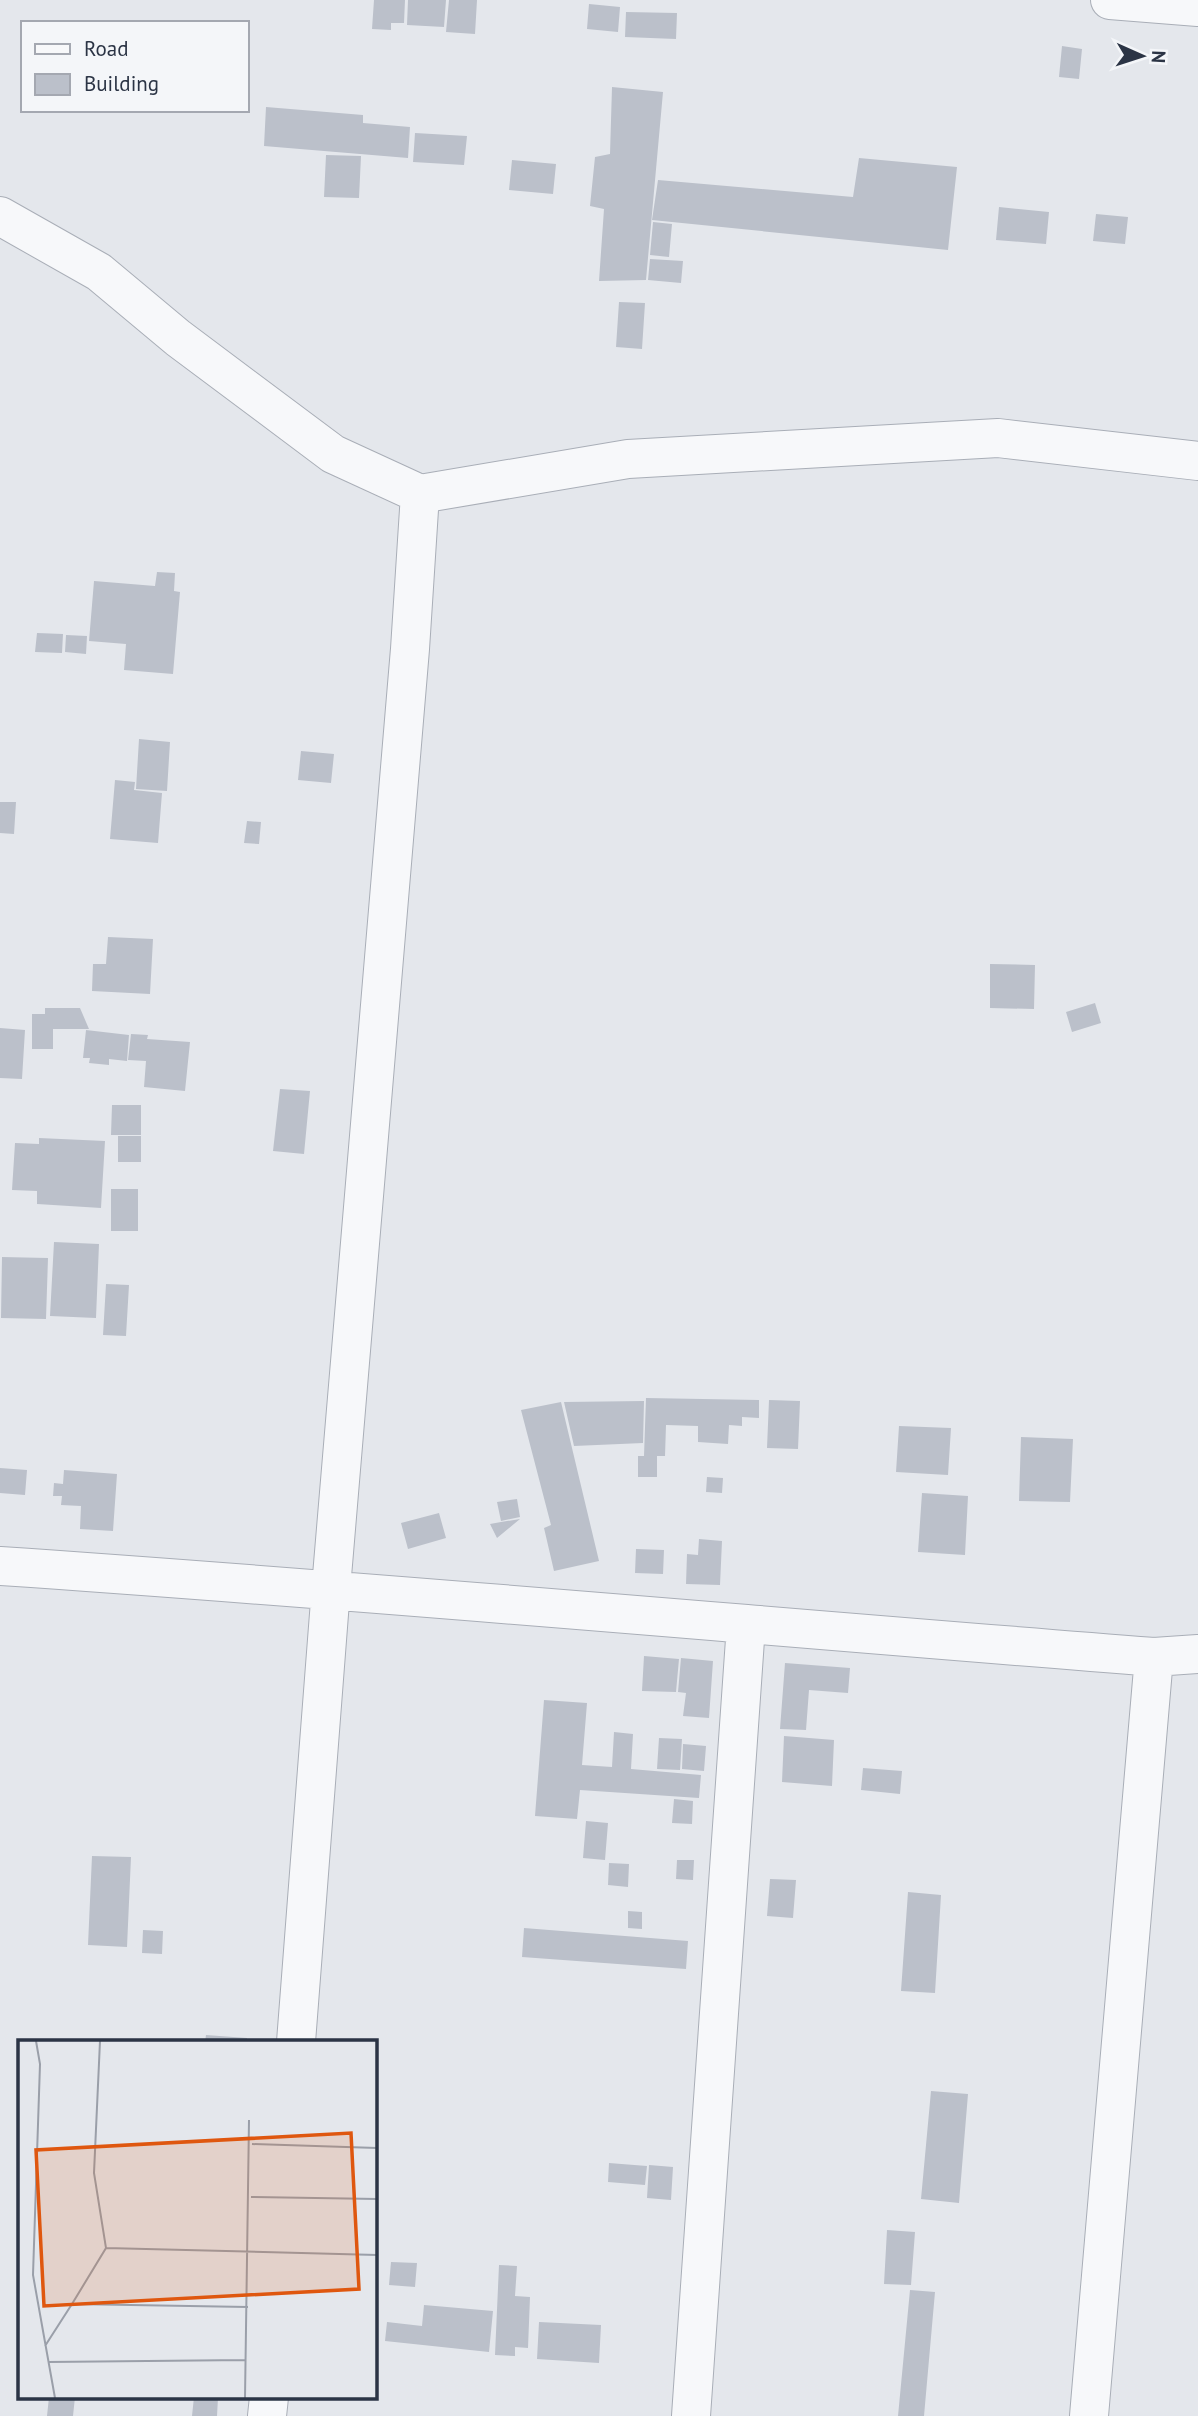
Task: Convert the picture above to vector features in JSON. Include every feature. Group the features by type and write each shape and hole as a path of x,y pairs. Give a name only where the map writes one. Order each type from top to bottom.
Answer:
{"street":[{"path":"1110,0 1198,8"},
{"path":"0,217 99,272 178,338 333,454 420,494 628,458 998,438 1198,461"},
{"path":"296,2040 331,1588 410,649 420,494"},
{"path":"0,1566 331,1588 746,1625 1154,1657 1198,1654"},
{"path":"691,2416 746,1625"},
{"path":"1089,2416 1154,1657"},
{"path":"267,2416 269,2398"}],"building":[{"path":"374,0 405,0 404,23 391,23 391,30 372,29"},
{"path":"408,0 446,0 444,27 407,25"},
{"path":"449,0 477,0 475,34 446,32"},
{"path":"589,4 620,7 618,32 587,29"},
{"path":"626,12 677,13 676,39 625,37"},
{"path":"1062,46 1082,49 1079,79 1059,77"},
{"path":"612,87 663,92 646,280 599,281 604,209 590,206 595,157 610,154"},
{"path":"266,107 363,115 363,123 410,127 408,158 264,146"},
{"path":"415,133 467,136 464,165 413,162"},
{"path":"326,155 361,156 359,198 324,197"},
{"path":"859,158 957,167 948,250 652,220 658,180 853,197"},
{"path":"512,160 556,164 553,194 509,190"},
{"path":"999,207 1049,212 1046,244 996,240"},
{"path":"1096,214 1128,217 1125,244 1093,241"},
{"path":"653,222 672,224 669,257 650,255"},
{"path":"650,259 683,261 681,283 648,280"},
{"path":"619,302 645,303 642,349 616,347"},
{"path":"157,572 175,573 174,591 180,592 173,674 124,670 126,644 89,641 94,581 155,586"},
{"path":"37,633 63,634 62,653 35,652"},
{"path":"66,635 87,636 86,654 65,652"},
{"path":"139,739 170,742 167,791 136,789"},
{"path":"301,751 334,754 331,783 298,780"},
{"path":"115,780 135,782 134,790 162,793 158,843 110,839"},
{"path":"0,802 16,802 14,834 0,833"},
{"path":"247,821 261,822 259,844 244,843"},
{"path":"108,937 153,939 150,994 92,991 93,964 106,964"},
{"path":"990,964 1035,965 1034,1009 990,1008"},
{"path":"1095,1003 1101,1023 1072,1032 1066,1012"},
{"path":"45,1008 80,1008 89,1029 53,1029 53,1049 32,1049 32,1014 45,1014"},
{"path":"0,1028 25,1030 22,1079 0,1078"},
{"path":"86,1030 129,1035 127,1061 109,1059 109,1065 89,1063 90,1058 83,1058"},
{"path":"131,1034 148,1035 147,1039 190,1042 185,1091 144,1087 146,1061 128,1060"},
{"path":"280,1089 310,1091 304,1154 273,1151"},
{"path":"112,1105 141,1105 141,1135 111,1135"},
{"path":"118,1136 141,1136 141,1162 118,1162"},
{"path":"39,1138 105,1141 101,1208 37,1204 37,1191 12,1190 15,1143 39,1144"},
{"path":"111,1189 138,1189 138,1231 111,1231"},
{"path":"54,1242 99,1244 96,1318 50,1316"},
{"path":"2,1257 48,1258 46,1319 1,1318"},
{"path":"106,1284 129,1285 126,1336 103,1335"},
{"path":"646,1398 759,1400 759,1418 742,1417 742,1426 729,1425 728,1444 698,1442 698,1426 666,1425 665,1456 657,1456 657,1477 638,1477 638,1456 644,1456"},
{"path":"769,1400 800,1401 798,1449 767,1448"},
{"path":"644,1401 643,1443 574,1446 564,1402"},
{"path":"561,1402 599,1561 554,1571 544,1528 551,1525 521,1410"},
{"path":"899,1426 951,1428 948,1475 896,1472"},
{"path":"1021,1437 1073,1439 1070,1502 1019,1501"},
{"path":"0,1468 27,1470 25,1495 0,1493"},
{"path":"64,1470 117,1474 113,1531 80,1529 81,1506 61,1505 62,1496 53,1496 54,1483 63,1484"},
{"path":"707,1477 723,1478 722,1493 706,1492"},
{"path":"922,1493 968,1496 965,1555 918,1552"},
{"path":"517,1499 520,1517 501,1521 497,1502"},
{"path":"439,1513 446,1538 408,1549 401,1523"},
{"path":"520,1519 497,1538 490,1524 501,1522"},
{"path":"699,1539 722,1541 720,1585 686,1584 687,1554 698,1555"},
{"path":"636,1549 664,1550 663,1574 635,1573"},
{"path":"644,1656 679,1659 676,1692 642,1691"},
{"path":"681,1658 713,1661 709,1718 683,1716 686,1693 678,1692"},
{"path":"785,1663 850,1668 848,1693 809,1690 806,1730 780,1729"},
{"path":"544,1700 587,1703 582,1765 612,1767 614,1732 633,1734 631,1769 701,1775 699,1798 580,1790 577,1819 535,1816"},
{"path":"784,1736 834,1740 832,1786 782,1782"},
{"path":"659,1738 682,1739 680,1770 657,1769"},
{"path":"683,1744 706,1746 704,1771 682,1769"},
{"path":"863,1768 902,1771 900,1794 861,1790"},
{"path":"674,1799 693,1801 692,1824 672,1823"},
{"path":"586,1821 608,1823 605,1860 583,1858"},
{"path":"92,1856 131,1857 127,1947 88,1945"},
{"path":"677,1860 694,1860 693,1880 676,1879"},
{"path":"609,1863 629,1864 628,1887 608,1885"},
{"path":"770,1879 796,1880 793,1918 767,1916"},
{"path":"908,1892 941,1895 935,1993 901,1991"},
{"path":"628,1911 642,1912 642,1929 628,1928"},
{"path":"524,1928 688,1941 686,1969 522,1957"},
{"path":"143,1930 163,1931 162,1954 142,1953"},
{"path":"206,2035 247,2038 247,2040 205,2040"},
{"path":"931,2091 968,2094 959,2203 921,2199"},
{"path":"609,2163 647,2166 645,2185 608,2182"},
{"path":"649,2165 673,2167 671,2200 647,2198"},
{"path":"887,2230 915,2232 911,2285 884,2284"},
{"path":"391,2262 417,2263 415,2287 389,2285"},
{"path":"499,2265 517,2266 515,2296 530,2297 528,2348 515,2347 515,2356 495,2355"},
{"path":"910,2290 935,2292 924,2416 898,2416"},
{"path":"424,2305 493,2311 489,2352 385,2341 387,2322 422,2326"},
{"path":"539,2322 601,2325 599,2363 537,2359"},
{"path":"49,2398 75,2398 73,2416 47,2416"},
{"path":"194,2398 218,2398 217,2416 192,2416"}]}
